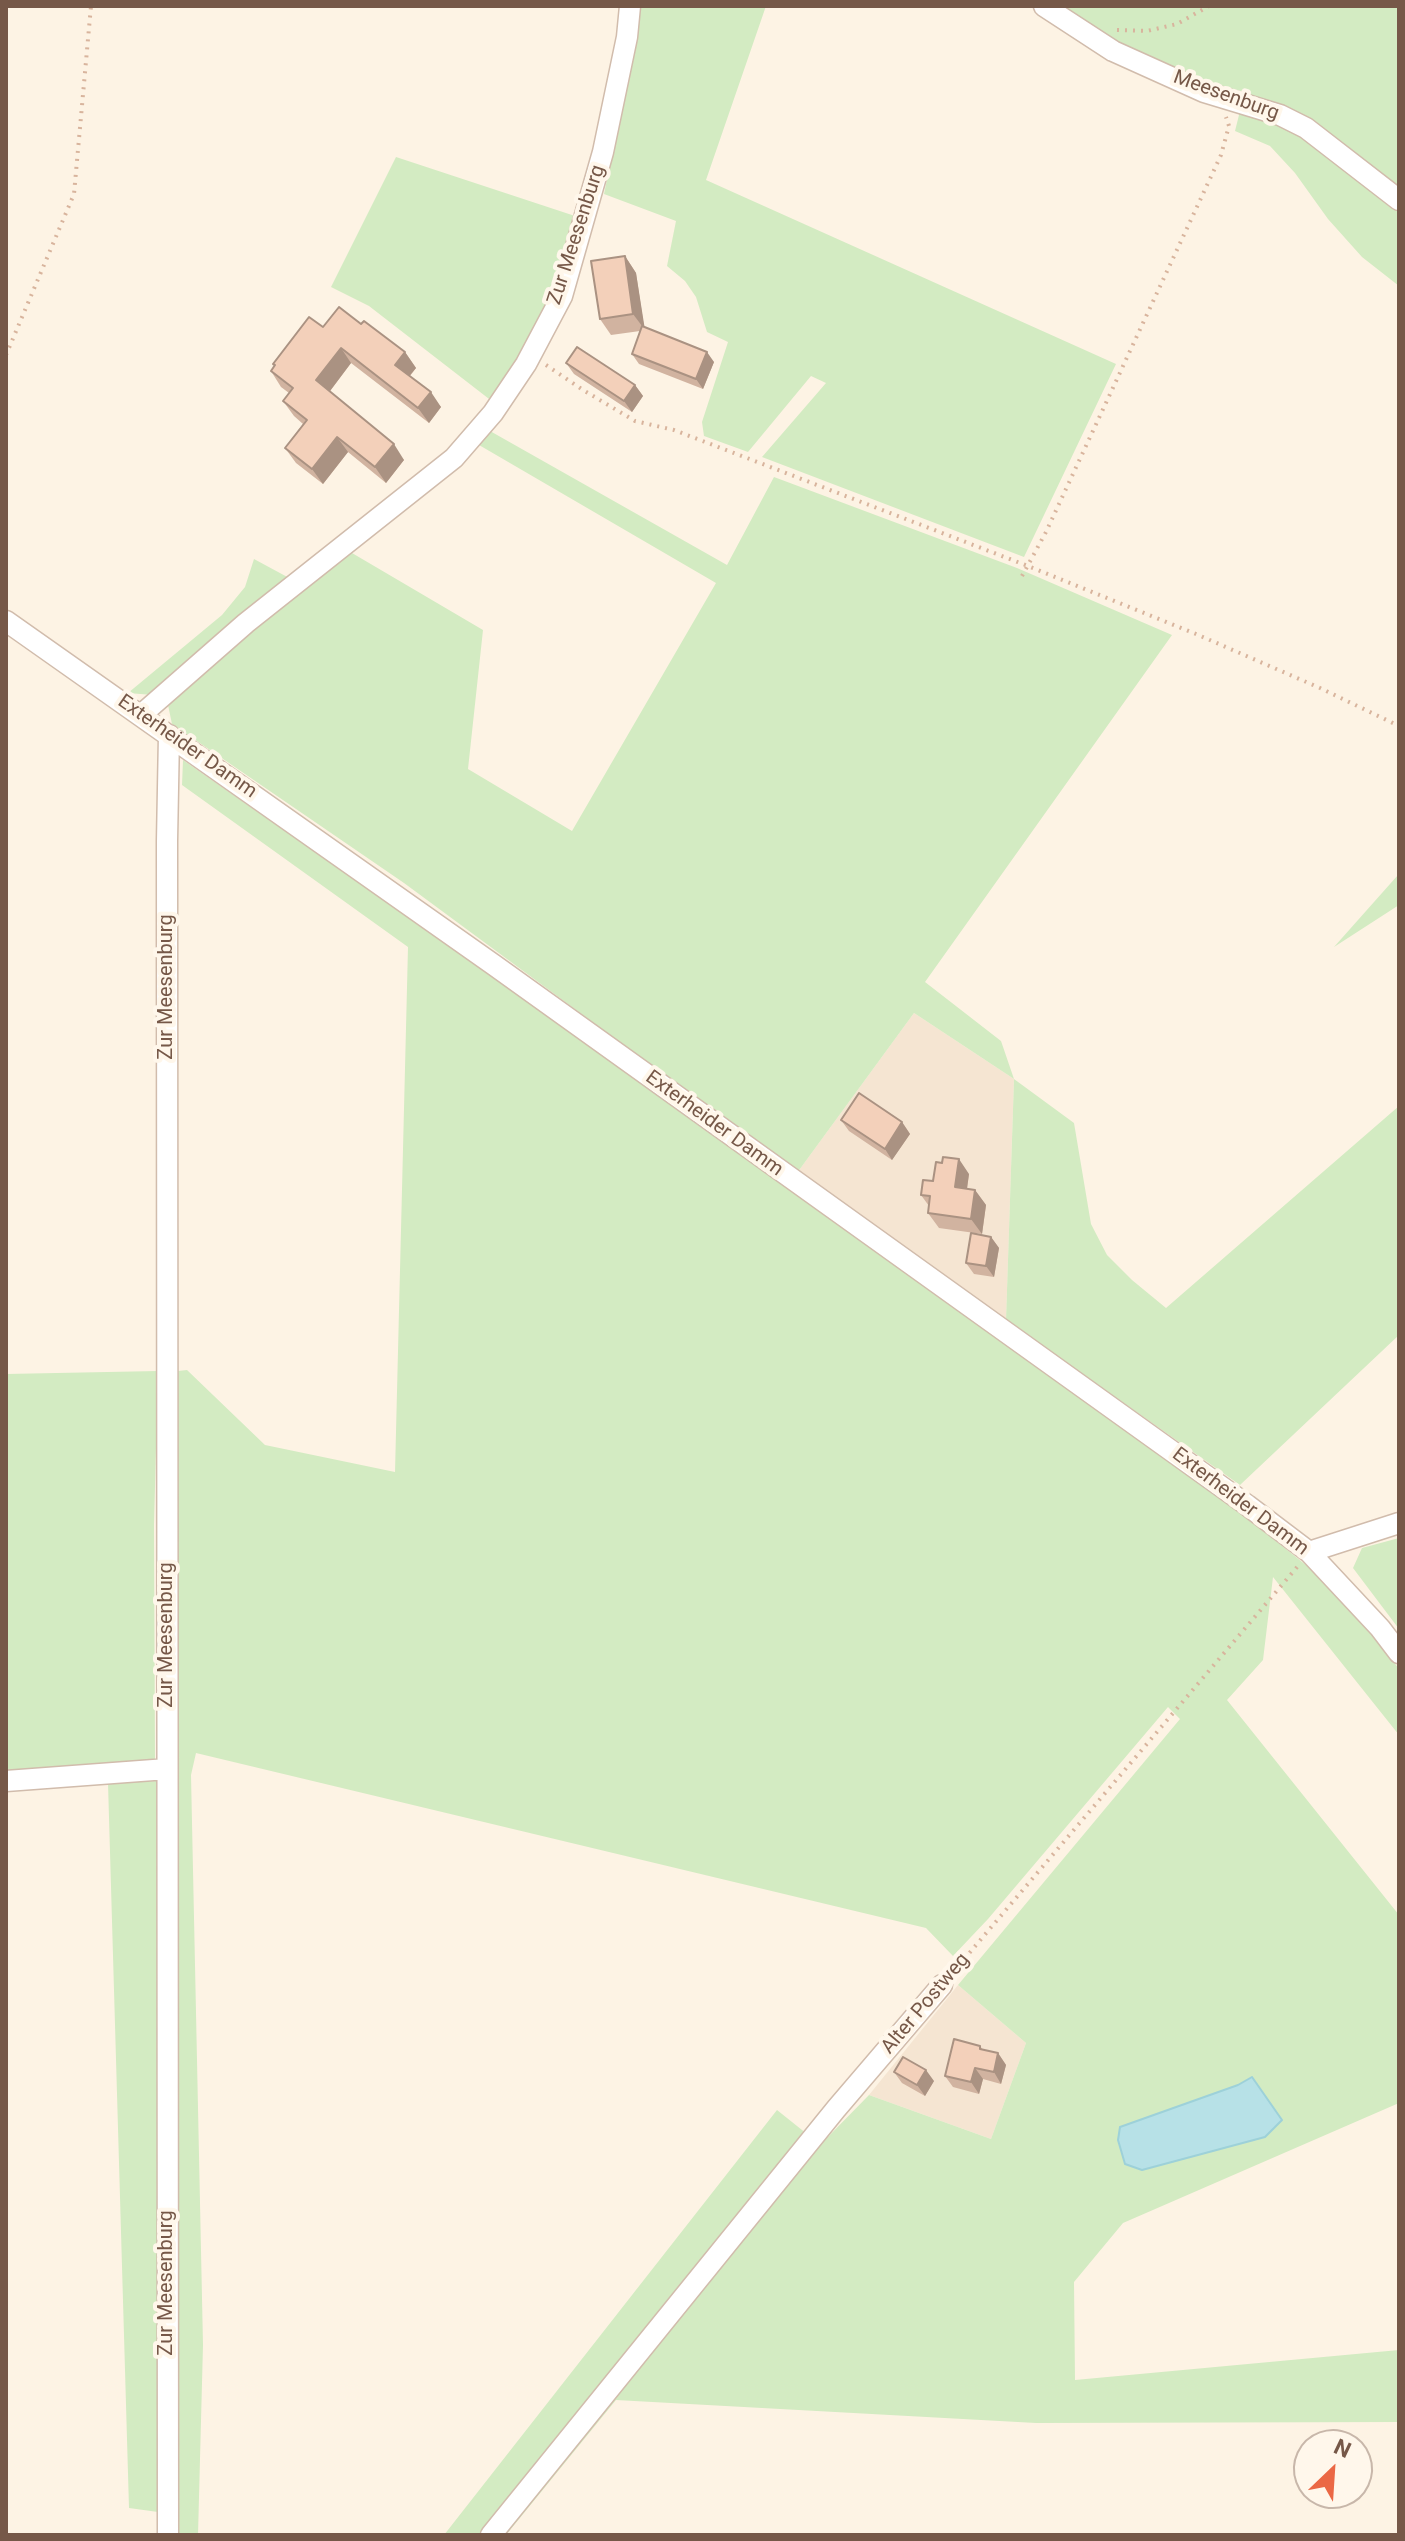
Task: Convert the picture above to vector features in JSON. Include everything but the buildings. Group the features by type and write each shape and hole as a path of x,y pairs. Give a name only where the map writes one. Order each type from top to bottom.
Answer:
{"street":[{"name":"Zur Meesenburg","path":"141,715 246,623 454,458 493,413 531,354 562,296 580,242 603,152 630,6"},
{"name":"Meesenburg","path":"1044,6 1113,51 1217,96 1280,115 1306,128 1399,200"},
{"name":"Exterheider Damm","path":"6,621 1247,1505 1309,1552 1380,1628 1399,1653"},
{"name":"Zur Meesenburg","path":"168,2535 169,735"},
{"path":"1309,1552 1399,1523"},
{"path":"6,1781 167,1769"},
{"name":"Alter Postweg","path":"491,2535 836,2109 942,1985"}],"path":[{"path":"6,355 74,194 91,6"},
{"path":"1114,29 1147,31 1177,24 1209,6"},
{"path":"1022,576 1046,532 1221,155 1229,126 1217,96"},
{"path":"531,354 635,421 674,430 1028,566 1196,634 1399,726"},
{"name":"Alter Postweg","path":"942,1985 1309,1552"}],"shaded area":[{"path":"914,1013 1014,1079 1006,1320 797,1173"},
{"path":"958,1985 1026,2043 991,2139 869,2095"}],"green space":[{"path":"638,6 766,6 706,180 1116,364 1024,557 762,457 826,383 811,376 748,452 704,436 702,422 728,342 707,332 696,297 685,281 667,266 676,221 604,194 626,88"},
{"path":"1058,6 1399,6 1399,192 1221,87 1103,35"},
{"path":"1241,107 1295,128 1399,211 1399,286 1362,257 1270,146 1235,131"},
{"path":"396,157 575,216 555,291 518,364 493,402 369,306 331,287"},
{"path":"490,431 727,565 774,477 1017,568 1172,635 925,982 1001,1041 1014,1079 914,1013 797,1173 404,883 172,724 168,705 182,691 292,597 352,553 483,630 468,769 572,831 716,583 479,445"},
{"path":"254,559 291,579 153,695 128,693 222,615 245,587"},
{"path":"183,760 439,938 1245,1516 1317,1574 1375,1637 1399,1669 1399,1735 1273,1577 1263,1660 1227,1700 1399,1915 1399,2103 1123,2223 1074,2282 1075,2380 1399,2350 1399,2422 1036,2423 616,2400 506,2535 500,2535 820,2145 869,2095 991,2139 1026,2043 958,1985 1180,1719 1168,1707 953,1956 926,1928 196,1753 191,1775 203,2345 198,2535 177,2535 175,1514 178,1371 187,1370 265,1445 395,1472 408,947 182,785","holes":["1238,2085 1118,2140 1120,2127"]},
{"path":"1398,875 1399,905 1334,947"},
{"path":"1014,1079 1074,1123 1091,1224 1107,1255 1166,1308 1399,1106 1399,1335 1240,1485 1006,1320"},
{"path":"158,1371 154,1525 155,1759 6,1772 6,1374"},
{"path":"1399,1538 1399,1629 1353,1568 1362,1548"},
{"path":"157,1781 158,2512 129,2508 108,1783"},
{"path":"777,2110 807,2134 482,2535 444,2535"}],"water":[{"path":"1252,2077 1282,2120 1265,2137 1142,2170 1125,2164 1118,2140 1120,2127 1238,2085"}]}
